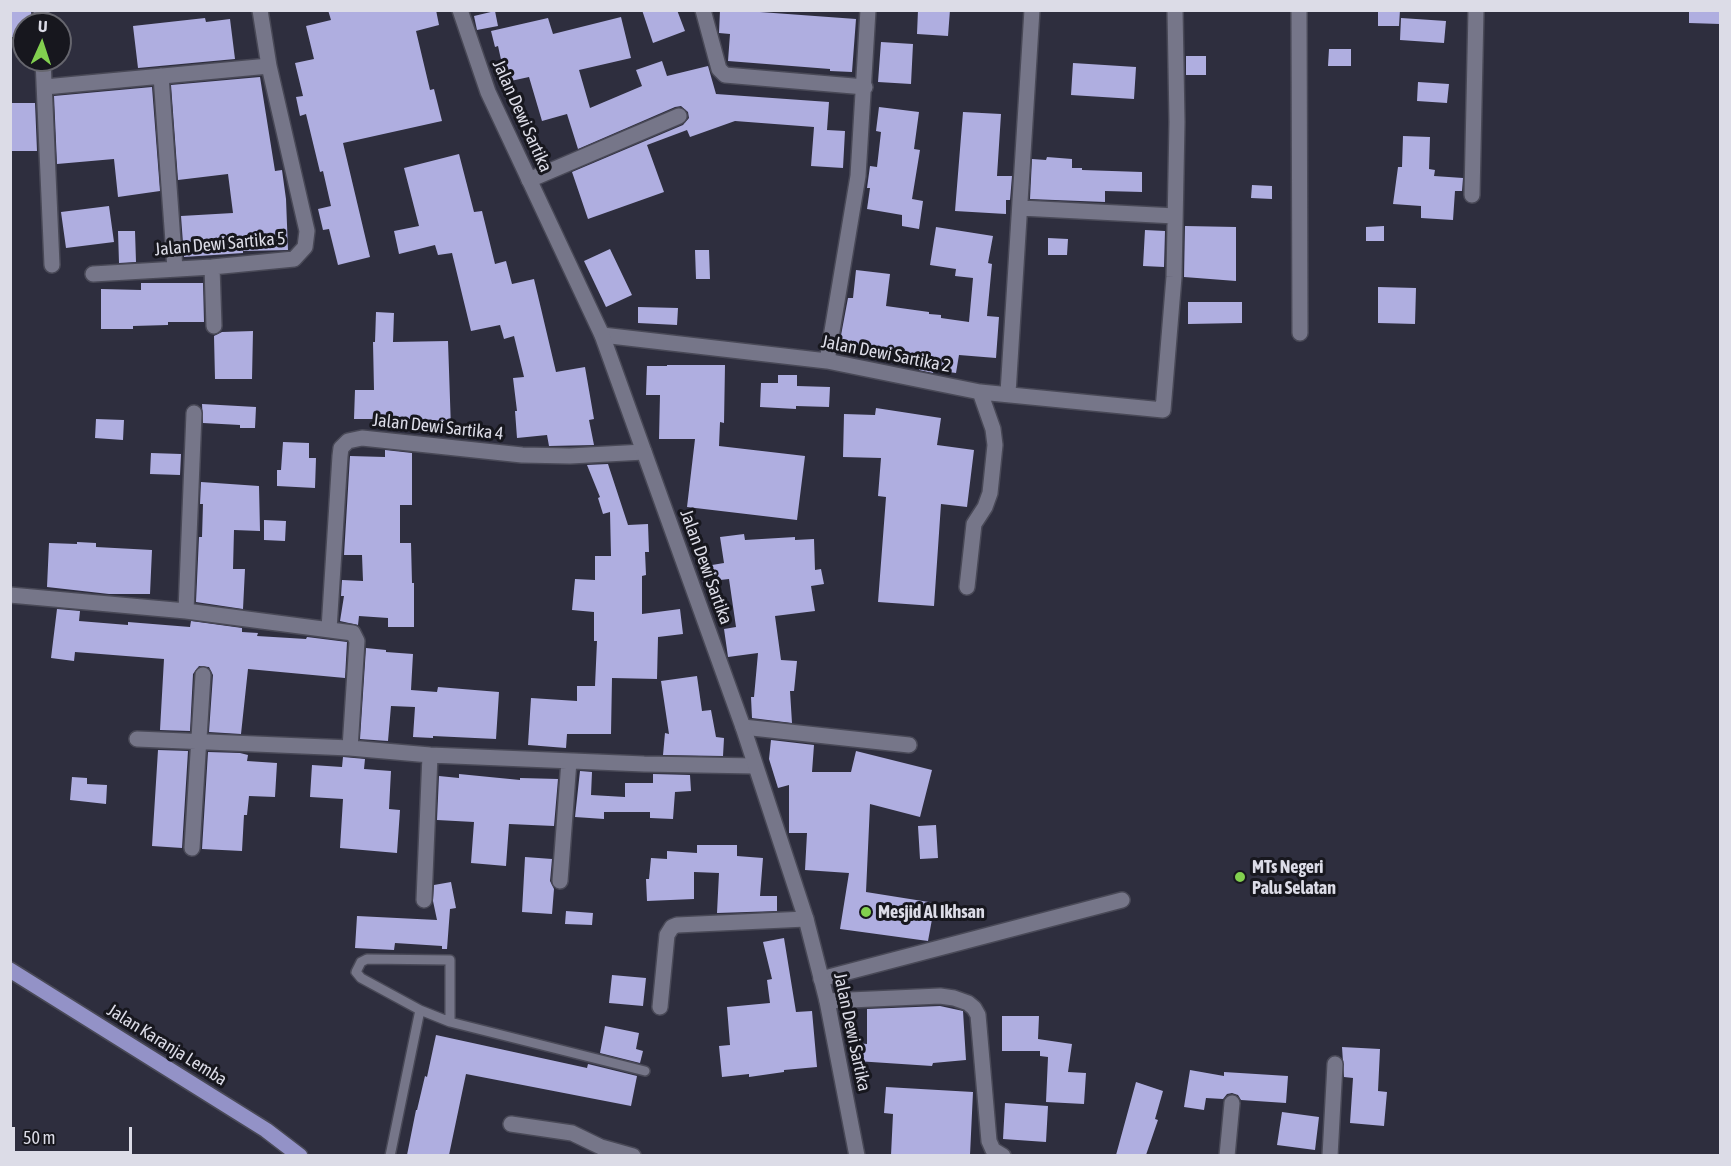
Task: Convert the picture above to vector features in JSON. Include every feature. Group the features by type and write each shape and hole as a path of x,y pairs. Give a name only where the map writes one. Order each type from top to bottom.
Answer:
{"main road":[{"name":"Jalan Karanja Lemba","path":"10,970 266,1130 300,1155"}],"street":[{"name":"Jalan Dewi Sartika 5","path":"93,274 212,267 294,258 305,247 307,231 268,66 260,10"},
{"name":"Jalan Dewi Sartika","path":"460,10 482,78 602,335 742,727 806,919 827,1001 856,1155"},
{"path":"703,10 719,69 725,75 865,87"},
{"path":"827,361 858,176 868,10"},
{"path":"1008,393 1032,10"},
{"path":"1021,208 1175,216 1177,123 1175,10"},
{"path":"1299,10 1300,333"},
{"path":"1472,195 1476,10"},
{"path":"45,87 268,66"},
{"path":"44,72 52,265"},
{"path":"161,76 175,269"},
{"path":"529,180 679,116"},
{"name":"Jalan Dewi Sartika 2","path":"602,335 827,361 980,392 1163,410 1174,277 1175,216"},
{"path":"212,267 214,326"},
{"path":"968,587 974,524 985,507 990,493 995,445 993,429 980,392"},
{"path":"186,611 194,413"},
{"name":"Jalan Dewi Sartika 4","path":"329,629 340,448 348,441 362,438 522,455 558,456 644,452"},
{"path":"10,595 186,611 353,633 357,637 350,748"},
{"path":"192,848 203,675"},
{"path":"742,727 909,745"},
{"path":"137,739 350,748 430,755 755,766"},
{"path":"424,900 430,755"},
{"path":"560,881 569,761"},
{"path":"821,979 1122,900"},
{"path":"660,1006 667,936 672,927 806,919"},
{"path":"827,1001 940,996 954,998 974,1008 978,1015 989,1141 993,1150 1003,1155"},
{"path":"1330,1155 1335,1064"},
{"path":"1227,1155 1232,1103"},
{"path":"511,1124 572,1132 601,1147 633,1155"}],"lane":[{"path":"450,1022 452,968 450,960 362,960 356,971 358,975 420,1011 450,1022 645,1071"},
{"path":"390,1155 420,1011"}],"building":[{"path":"10,10 31,10 31,12 12,12 12,37 10,37"},
{"path":"328,10 436,10 439,25 416,31 430,90 434,89 442,121 343,143 370,257 338,265 329,229 323,230 318,209 331,206 323,171 320,172 306,114 300,116 296,97 303,96 295,63 314,59 306,26 331,20"},
{"path":"642,10 677,10 685,31 653,43"},
{"path":"720,10 760,10 760,12 856,19 852,72 728,61 730,34 719,33"},
{"path":"918,10 950,10 948,36 917,34"},
{"path":"1378,10 1400,10 1399,26 1378,26"},
{"path":"1689,10 1720,10 1720,24 1689,23"},
{"path":"495,11 498,26 477,30 474,16"},
{"path":"621,17 631,58 579,70 590,108 642,86 636,70 662,61 667,76 708,66 716,94 829,102 827,130 845,131 843,168 811,166 814,127 735,121 690,137 687,130 647,145 664,192 588,219 572,172 683,125 689,118 688,112 681,106 675,107 578,149 567,114 542,121 529,77 506,82 498,46 495,47 491,31 548,18 553,34"},
{"path":"205,18 206,22 230,19 235,59 138,68 133,26"},
{"path":"1401,18 1446,21 1444,43 1400,40"},
{"path":"881,42 913,44 911,84 878,82"},
{"path":"1329,49 1351,49 1351,66 1328,66"},
{"path":"1186,56 1206,56 1206,75 1186,75"},
{"path":"1073,63 1136,67 1134,99 1071,95"},
{"path":"260,77 275,171 282,170 286,199 288,250 243,251 243,253 184,257 181,216 233,213 228,174 178,180 171,85"},
{"path":"1418,82 1449,84 1447,103 1417,101"},
{"path":"152,87 160,191 118,197 114,159 57,164 54,96"},
{"path":"10,103 35,103 37,151 10,151"},
{"path":"879,107 919,112 914,149 920,150 912,199 923,201 919,229 902,226 902,215 867,209 870,166 877,167 881,132 876,131"},
{"path":"963,112 1001,114 997,176 1012,176 1010,200 1006,200 1006,214 955,211"},
{"path":"1403,136 1430,137 1429,169 1435,170 1434,176 1463,178 1462,191 1455,191 1453,220 1421,218 1421,206 1393,204 1398,167 1402,167"},
{"path":"459,154 474,212 482,211 495,264 506,261 512,284 534,279 556,372 585,367 594,419 589,420 594,445 549,446 547,435 517,438 513,378 524,377 514,336 504,339 500,325 471,331 452,253 438,255 435,245 399,254 394,231 419,226 404,168"},
{"path":"1047,157 1072,159 1072,168 1082,168 1082,170 1142,172 1142,192 1105,191 1105,202 1030,199 1032,159 1046,160"},
{"path":"1252,185 1272,186 1272,199 1251,198"},
{"path":"109,206 114,242 66,248 61,212"},
{"path":"1185,226 1236,227 1236,281 1184,277"},
{"path":"1384,226 1384,241 1366,241 1366,227"},
{"path":"936,227 993,236 988,263 992,264 987,316 999,317 996,358 959,355 956,373 934,370 933,373 919,370 920,358 904,355 904,353 839,346 848,298 853,298 856,270 890,274 886,306 929,312 929,314 941,315 941,318 969,322 973,278 955,276 956,269 930,265"},
{"path":"1145,230 1165,231 1164,267 1143,266"},
{"path":"118,231 135,231 136,262 119,263"},
{"path":"1048,238 1068,239 1067,255 1048,255"},
{"path":"610,249 632,295 606,307 584,261"},
{"path":"695,250 709,250 710,279 696,279"},
{"path":"141,283 203,283 204,322 168,322 168,325 133,326 133,329 101,329 101,289 141,290"},
{"path":"1378,287 1416,288 1415,324 1378,323"},
{"path":"1188,302 1242,302 1242,323 1188,324"},
{"path":"638,307 678,308 677,325 638,323"},
{"path":"376,312 394,313 393,342 448,341 451,429 418,430 417,419 354,419 355,390 374,390 373,342 375,342"},
{"path":"253,331 252,379 215,379 214,336 222,332"},
{"path":"725,365 724,423 720,422 719,446 805,456 797,520 687,507 695,439 659,439 660,395 646,395 647,366"},
{"path":"778,375 797,375 797,386 830,387 829,407 796,406 796,409 760,407 761,383 778,383"},
{"path":"202,404 256,407 255,428 203,423"},
{"path":"876,408 941,418 937,445 974,450 967,507 941,504 934,606 878,602 886,497 878,496 881,458 843,457 844,414 875,415"},
{"path":"96,419 124,420 123,440 95,438"},
{"path":"283,442 309,443 309,458 316,458 315,488 277,486 277,470 281,470"},
{"path":"385,450 412,453 412,505 400,505 400,543 411,543 414,627 388,627 388,618 359,616 358,625 340,621 344,596 341,596 342,580 363,581 362,555 344,555 350,456 385,457"},
{"path":"151,453 181,454 180,475 150,474"},
{"path":"608,464 628,525 648,524 649,552 645,552 646,575 642,576 642,614 680,609 683,634 658,637 657,679 612,678 611,734 567,734 566,748 528,745 531,698 577,701 577,686 595,686 597,641 594,641 594,612 572,610 575,579 595,580 595,556 611,556 610,512 603,514 598,498 600,497 587,465"},
{"path":"201,482 259,486 260,531 234,530 233,569 245,569 243,609 196,602 199,537 202,537"},
{"path":"264,520 286,521 285,541 264,540"},
{"path":"744,534 745,540 795,537 795,540 814,539 815,570 821,569 824,584 811,586 815,611 775,616 781,660 797,661 794,691 790,691 792,723 752,718 751,697 754,697 758,653 728,657 724,629 736,627 729,579 703,582 700,567 724,563 720,537"},
{"path":"77,542 96,543 96,547 152,550 150,594 109,594 47,587 49,543 77,544"},
{"path":"57,609 80,611 79,621 190,627 191,621 242,628 242,632 258,633 257,636 306,639 307,637 347,642 345,678 248,669 241,734 209,732 213,675 209,667 199,666 193,674 190,731 160,730 164,659 75,652 74,661 51,658"},
{"path":"366,648 413,654 411,690 437,692 438,687 499,692 496,739 413,737 415,707 391,706 388,741 360,739"},
{"path":"697,676 702,711 711,710 716,737 724,738 723,756 663,755 665,733 669,734 661,681"},
{"path":"771,740 814,745 812,772 851,772 856,751 932,770 920,817 870,804 866,892 935,903 928,941 840,929 849,873 805,870 807,833 789,833 789,785 778,788 769,759"},
{"path":"158,750 188,751 182,848 152,846"},
{"path":"208,752 240,753 248,755 247,761 277,763 275,797 249,796 247,815 244,815 242,851 202,849"},
{"path":"343,757 365,759 364,769 391,771 389,809 400,810 397,853 340,848 343,799 310,797 312,765 342,767"},
{"path":"580,771 592,772 591,795 625,797 625,783 653,783 653,774 690,775 691,791 675,792 673,819 650,818 650,812 604,812 604,819 575,817"},
{"path":"459,774 520,780 520,778 558,779 554,826 509,824 506,866 471,863 474,822 437,820 439,776 459,778"},
{"path":"72,777 87,778 87,784 107,785 106,804 70,800"},
{"path":"936,825 938,858 920,859 918,826"},
{"path":"697,845 737,845 737,856 763,858 760,896 777,896 777,911 717,913 719,873 694,872 694,899 647,901 646,879 649,879 651,858 667,859 667,851 697,853"},
{"path":"525,857 552,859 550,881 554,889 552,914 522,912"},
{"path":"451,882 456,908 450,909 447,949 442,949 442,946 395,943 394,950 355,948 357,916 437,920 433,901 434,885"},
{"path":"566,911 593,913 592,925 565,924"},
{"path":"784,938 796,1012 812,1011 817,1067 784,1070 784,1072 749,1077 749,1074 722,1077 719,1046 730,1045 727,1007 770,1003 767,980 772,979 763,942"},
{"path":"612,975 646,978 643,1006 609,1003"},
{"path":"940,1006 963,1011 966,1060 933,1063 932,1066 856,1061 857,1043 867,1044 867,1009"},
{"path":"1002,1016 1039,1016 1038,1039 1072,1044 1068,1072 1086,1073 1084,1104 1046,1102 1048,1057 1040,1056 1040,1051 1002,1051"},
{"path":"605,1026 639,1033 636,1049 643,1051 640,1063 600,1053"},
{"path":"436,1035 587,1068 588,1064 637,1076 631,1106 466,1074 449,1155 407,1155 416,1110 425,1076 427,1077"},
{"path":"1342,1047 1380,1049 1378,1091 1387,1092 1384,1126 1350,1123 1353,1078 1344,1077"},
{"path":"1190,1070 1224,1076 1224,1072 1288,1076 1286,1103 1241,1100 1238,1095 1232,1093 1227,1094 1223,1099 1206,1098 1204,1110 1184,1107"},
{"path":"1136,1082 1163,1091 1155,1119 1158,1120 1146,1155 1116,1155"},
{"path":"886,1087 973,1092 970,1155 891,1155 893,1114 884,1113"},
{"path":"1005,1103 1048,1106 1046,1142 1003,1139"},
{"path":"1282,1112 1319,1117 1315,1150 1277,1145"}],"place":[{"name":"MTs Negeri Palu Selatan","path":"1240,877"},
{"name":"Mesjid Al Ikhsan","path":"866,912"}]}
